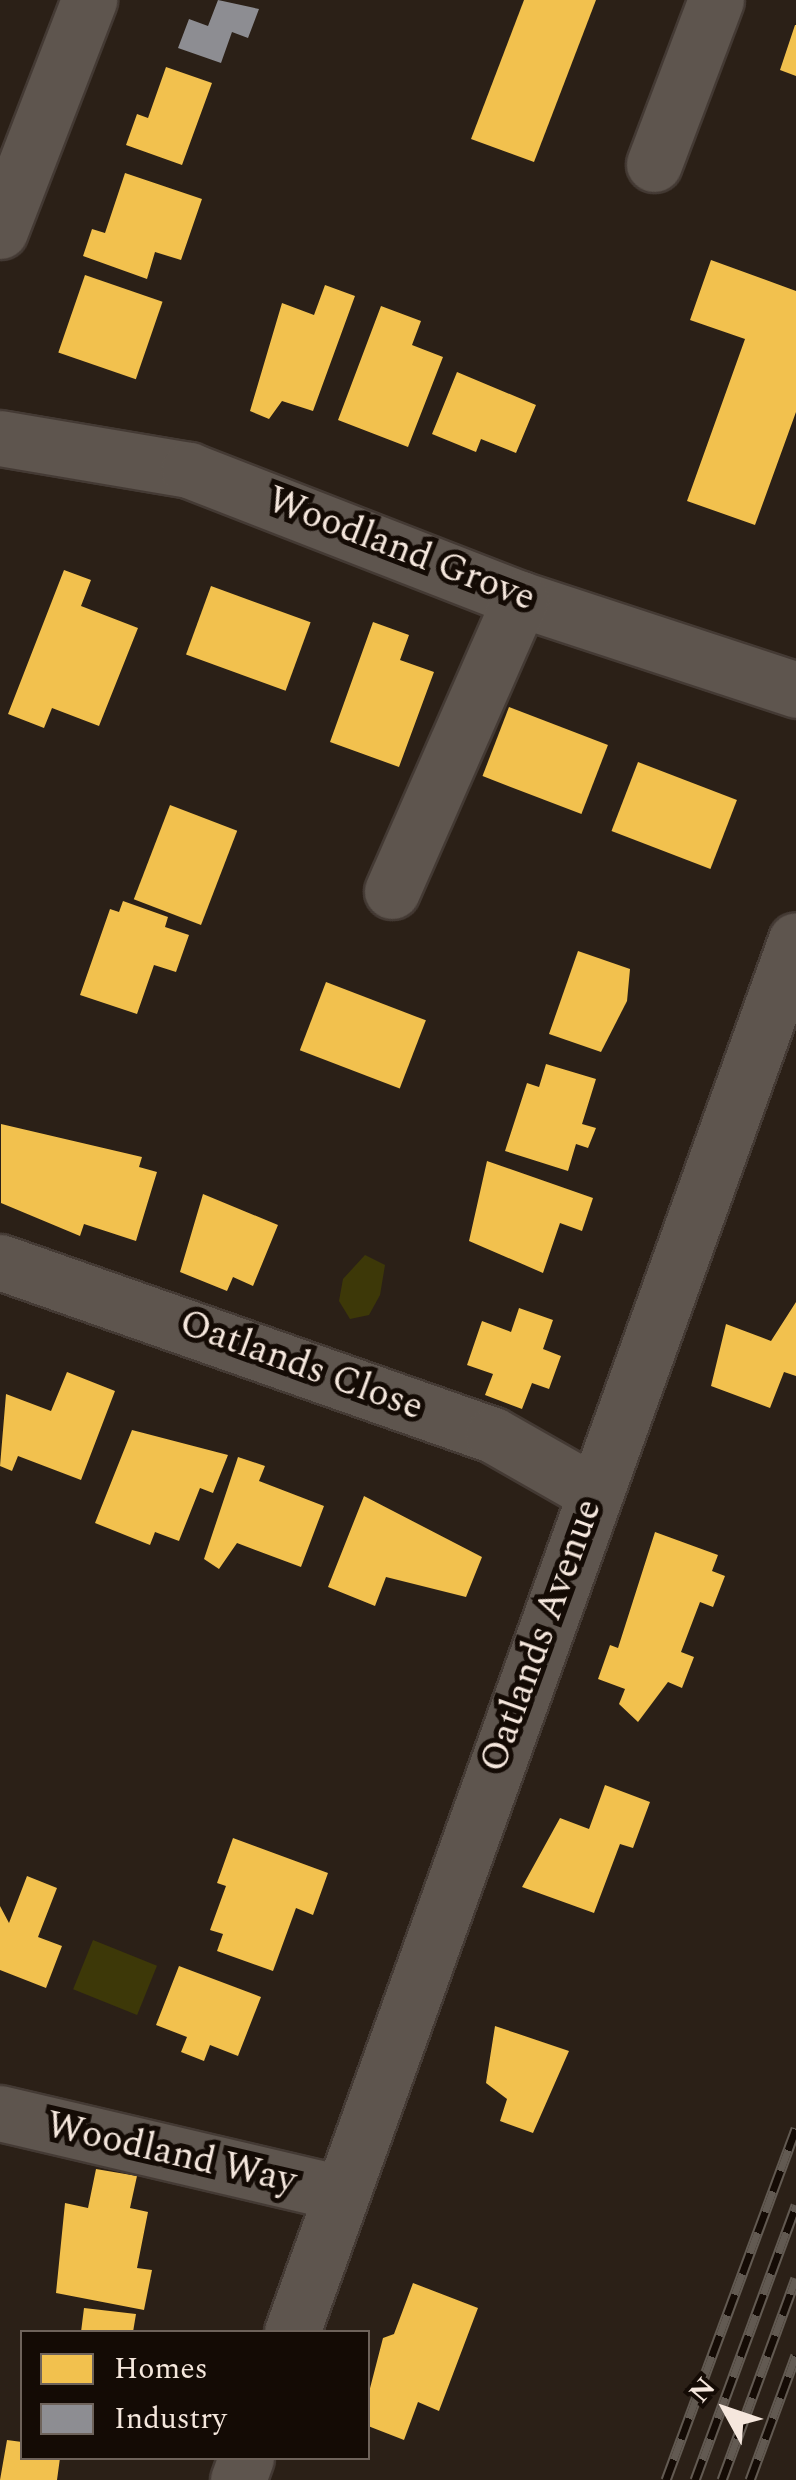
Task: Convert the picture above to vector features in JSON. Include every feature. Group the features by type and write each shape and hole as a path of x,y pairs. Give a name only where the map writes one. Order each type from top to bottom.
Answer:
{"street":[{"path":"0,232 89,0"},
{"path":"654,164 716,0"},
{"name":"Woodland Grove","path":"0,438 188,470 520,599 796,690"},
{"path":"392,891 520,599"},
{"name":"Oatlands Avenue","path":"293,2330 796,940"},
{"name":"Oatlands Close","path":"0,1262 493,1435 593,1492"},
{"name":"Woodland Way","path":"0,2112 342,2193"}],"shaded area":[{"path":"365,1255 385,1265 380,1295 369,1315 350,1319 339,1301 343,1279"},
{"path":"93,1940 157,1966 137,2015 73,1989"}],"building: Homes":[{"path":"524,0 596,0 534,162 471,139"},
{"path":"796,25 796,76 780,70"},
{"path":"166,67 212,83 182,165 126,145 137,114 148,118"},
{"path":"125,173 202,199 181,260 155,252 147,279 83,256 92,229 105,233"},
{"path":"711,260 796,291 796,412 755,525 687,501 745,339 690,320"},
{"path":"85,275 163,302 136,379 58,353"},
{"path":"325,285 355,296 313,411 282,401 269,419 250,411 282,303 314,315"},
{"path":"381,306 421,321 412,345 443,357 408,447 338,420"},
{"path":"457,372 536,405 516,453 481,439 476,452 432,434"},
{"path":"64,570 91,580 81,606 138,628 99,726 52,708 44,728 8,714"},
{"path":"211,586 311,622 286,691 186,655"},
{"path":"373,622 409,635 400,660 434,672 399,767 330,742"},
{"path":"509,707 608,745 581,814 482,776"},
{"path":"638,762 737,800 710,869 611,831"},
{"path":"170,805 237,831 201,925 134,899"},
{"path":"123,901 168,917 165,927 189,935 176,972 154,965 137,1014 80,995 110,909 119,912"},
{"path":"578,951 630,969 627,1001 601,1052 549,1034"},
{"path":"326,982 426,1020 400,1088 300,1050"},
{"path":"546,1064 596,1079 582,1124 596,1128 588,1148 576,1144 568,1171 505,1151 527,1083 539,1087"},
{"path":"1,1124 142,1157 139,1167 157,1172 136,1241 84,1224 80,1236 1,1203"},
{"path":"487,1161 593,1198 582,1231 560,1223 543,1273 469,1241"},
{"path":"203,1194 278,1225 253,1286 233,1277 227,1291 180,1272"},
{"path":"796,1302 796,1376 784,1372 770,1408 711,1386 726,1324 771,1341"},
{"path":"519,1308 553,1320 543,1349 561,1356 549,1389 532,1383 522,1409 485,1395 493,1374 467,1365 482,1321 511,1332"},
{"path":"67,1372 115,1391 81,1480 18,1456 12,1471 0,1466 6,1394 51,1411"},
{"path":"132,1430 228,1455 213,1493 200,1488 179,1541 155,1532 150,1545 95,1523"},
{"path":"238,1457 265,1466 259,1481 324,1506 301,1567 237,1543 219,1569 204,1559"},
{"path":"364,1496 482,1557 466,1597 386,1577 375,1606 328,1587"},
{"path":"655,1532 718,1555 712,1571 725,1576 713,1607 700,1602 681,1652 694,1657 682,1688 668,1682 638,1722 619,1704 625,1689 598,1679 610,1645 618,1648"},
{"path":"605,1785 650,1802 633,1848 620,1844 594,1913 522,1887 560,1818 589,1829"},
{"path":"233,1838 328,1873 313,1915 296,1908 273,1971 217,1951 223,1934 210,1930 226,1886 217,1883"},
{"path":"27,1876 57,1888 38,1937 62,1946 46,1988 0,1970 0,1906 9,1923"},
{"path":"179,1966 261,1997 238,2056 210,2045 204,2061 181,2052 187,2037 156,2025"},
{"path":"495,2026 569,2051 533,2133 500,2121 507,2099 486,2083"},
{"path":"96,2169 137,2176 130,2208 148,2212 137,2268 152,2270 144,2310 56,2293 65,2203 88,2208"},
{"path":"413,2283 478,2308 439,2411 418,2402 404,2440 370,2427 370,2388 383,2338 394,2334"},
{"path":"84,2308 136,2314 133,2330 81,2330"},
{"path":"7,2440 20,2442 20,2460 60,2460 57,2480 0,2480"}],"building: Industry":[{"path":"218,0 259,9 248,38 232,32 221,63 178,48 189,19 208,26"}],"railway":[{"path":"666,2480 796,2128"},
{"path":"695,2480 796,2205"},
{"path":"722,2480 796,2278"},
{"path":"750,2480 796,2355"}]}
